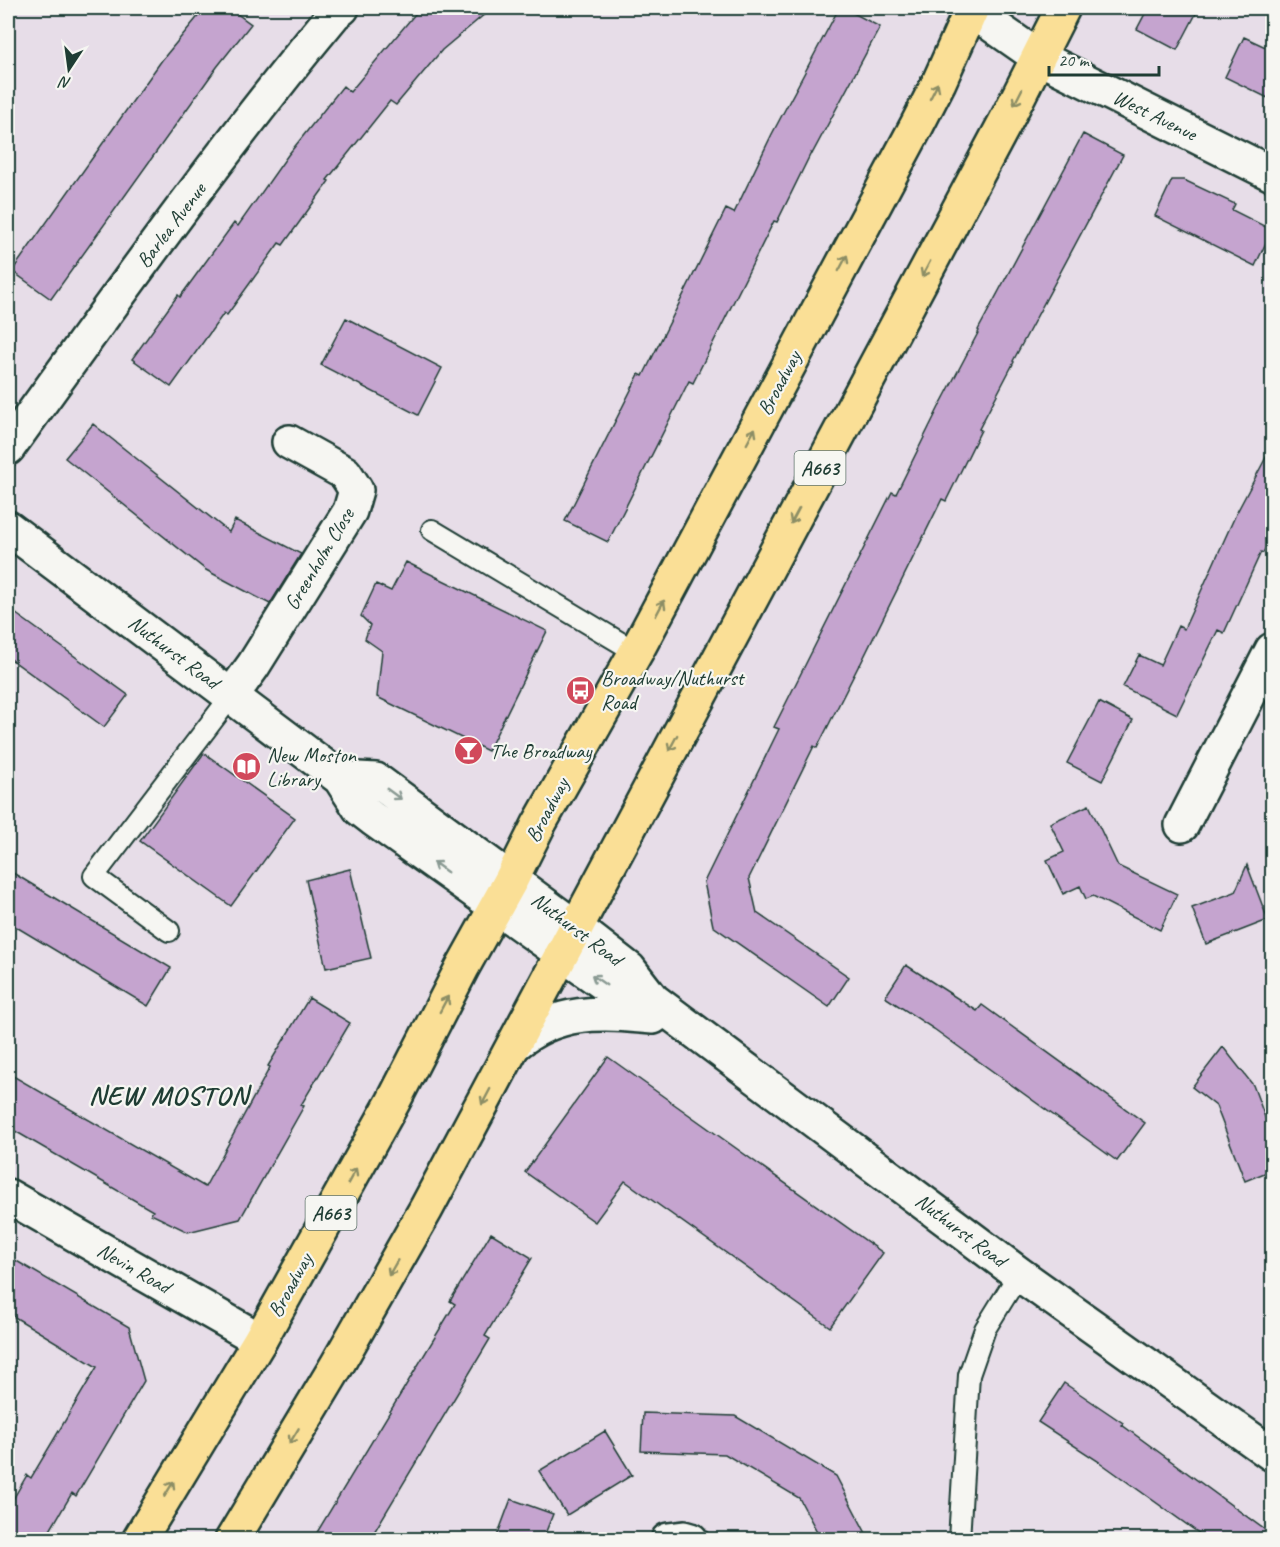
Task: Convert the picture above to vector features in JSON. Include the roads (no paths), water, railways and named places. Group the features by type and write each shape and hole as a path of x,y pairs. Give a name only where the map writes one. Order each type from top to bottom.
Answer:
{"highway":[{"name":"Broadway","path":"139,1539 260,1340 393,1102 539,824 636,652 939,82 971,8"},
{"name":"A663","path":"232,1539 337,1365 426,1209 1008,117 1063,8"}],"street":[{"name":"West Avenue","path":"971,8 1038,57 1272,174"},
{"name":"Barlea Avenue","path":"8,448 334,9"},
{"name":"Greenholm Close","path":"232,695 254,666 350,511 356,490 345,473 289,442"},
{"name":"Nuthurst Road","path":"8,528 340,778 360,809 504,894 568,940 629,969 653,1000 1019,1274 1272,1454"},
{"path":"1182,825 1272,650"},
{"path":"514,1045 537,1028 553,1020 569,1016 619,1014 656,1017 687,1024"},
{"name":"Nevin Road","path":"8,1196 260,1340"},
{"path":"668,1539 691,1539"}],"lane":[{"path":"432,530 636,652"},
{"path":"169,931 94,876 232,695"},
{"path":"959,1539 969,1375 985,1329 1019,1274"}],"place":[{"name":"Broadway/Nuthurst Road","path":"580,690"},
{"name":"The Broadway","path":"469,751"},
{"name":"New Moston Library","path":"246,767"}],"district":[{"name":"NEW MOSTON","path":"169,1095"}]}
